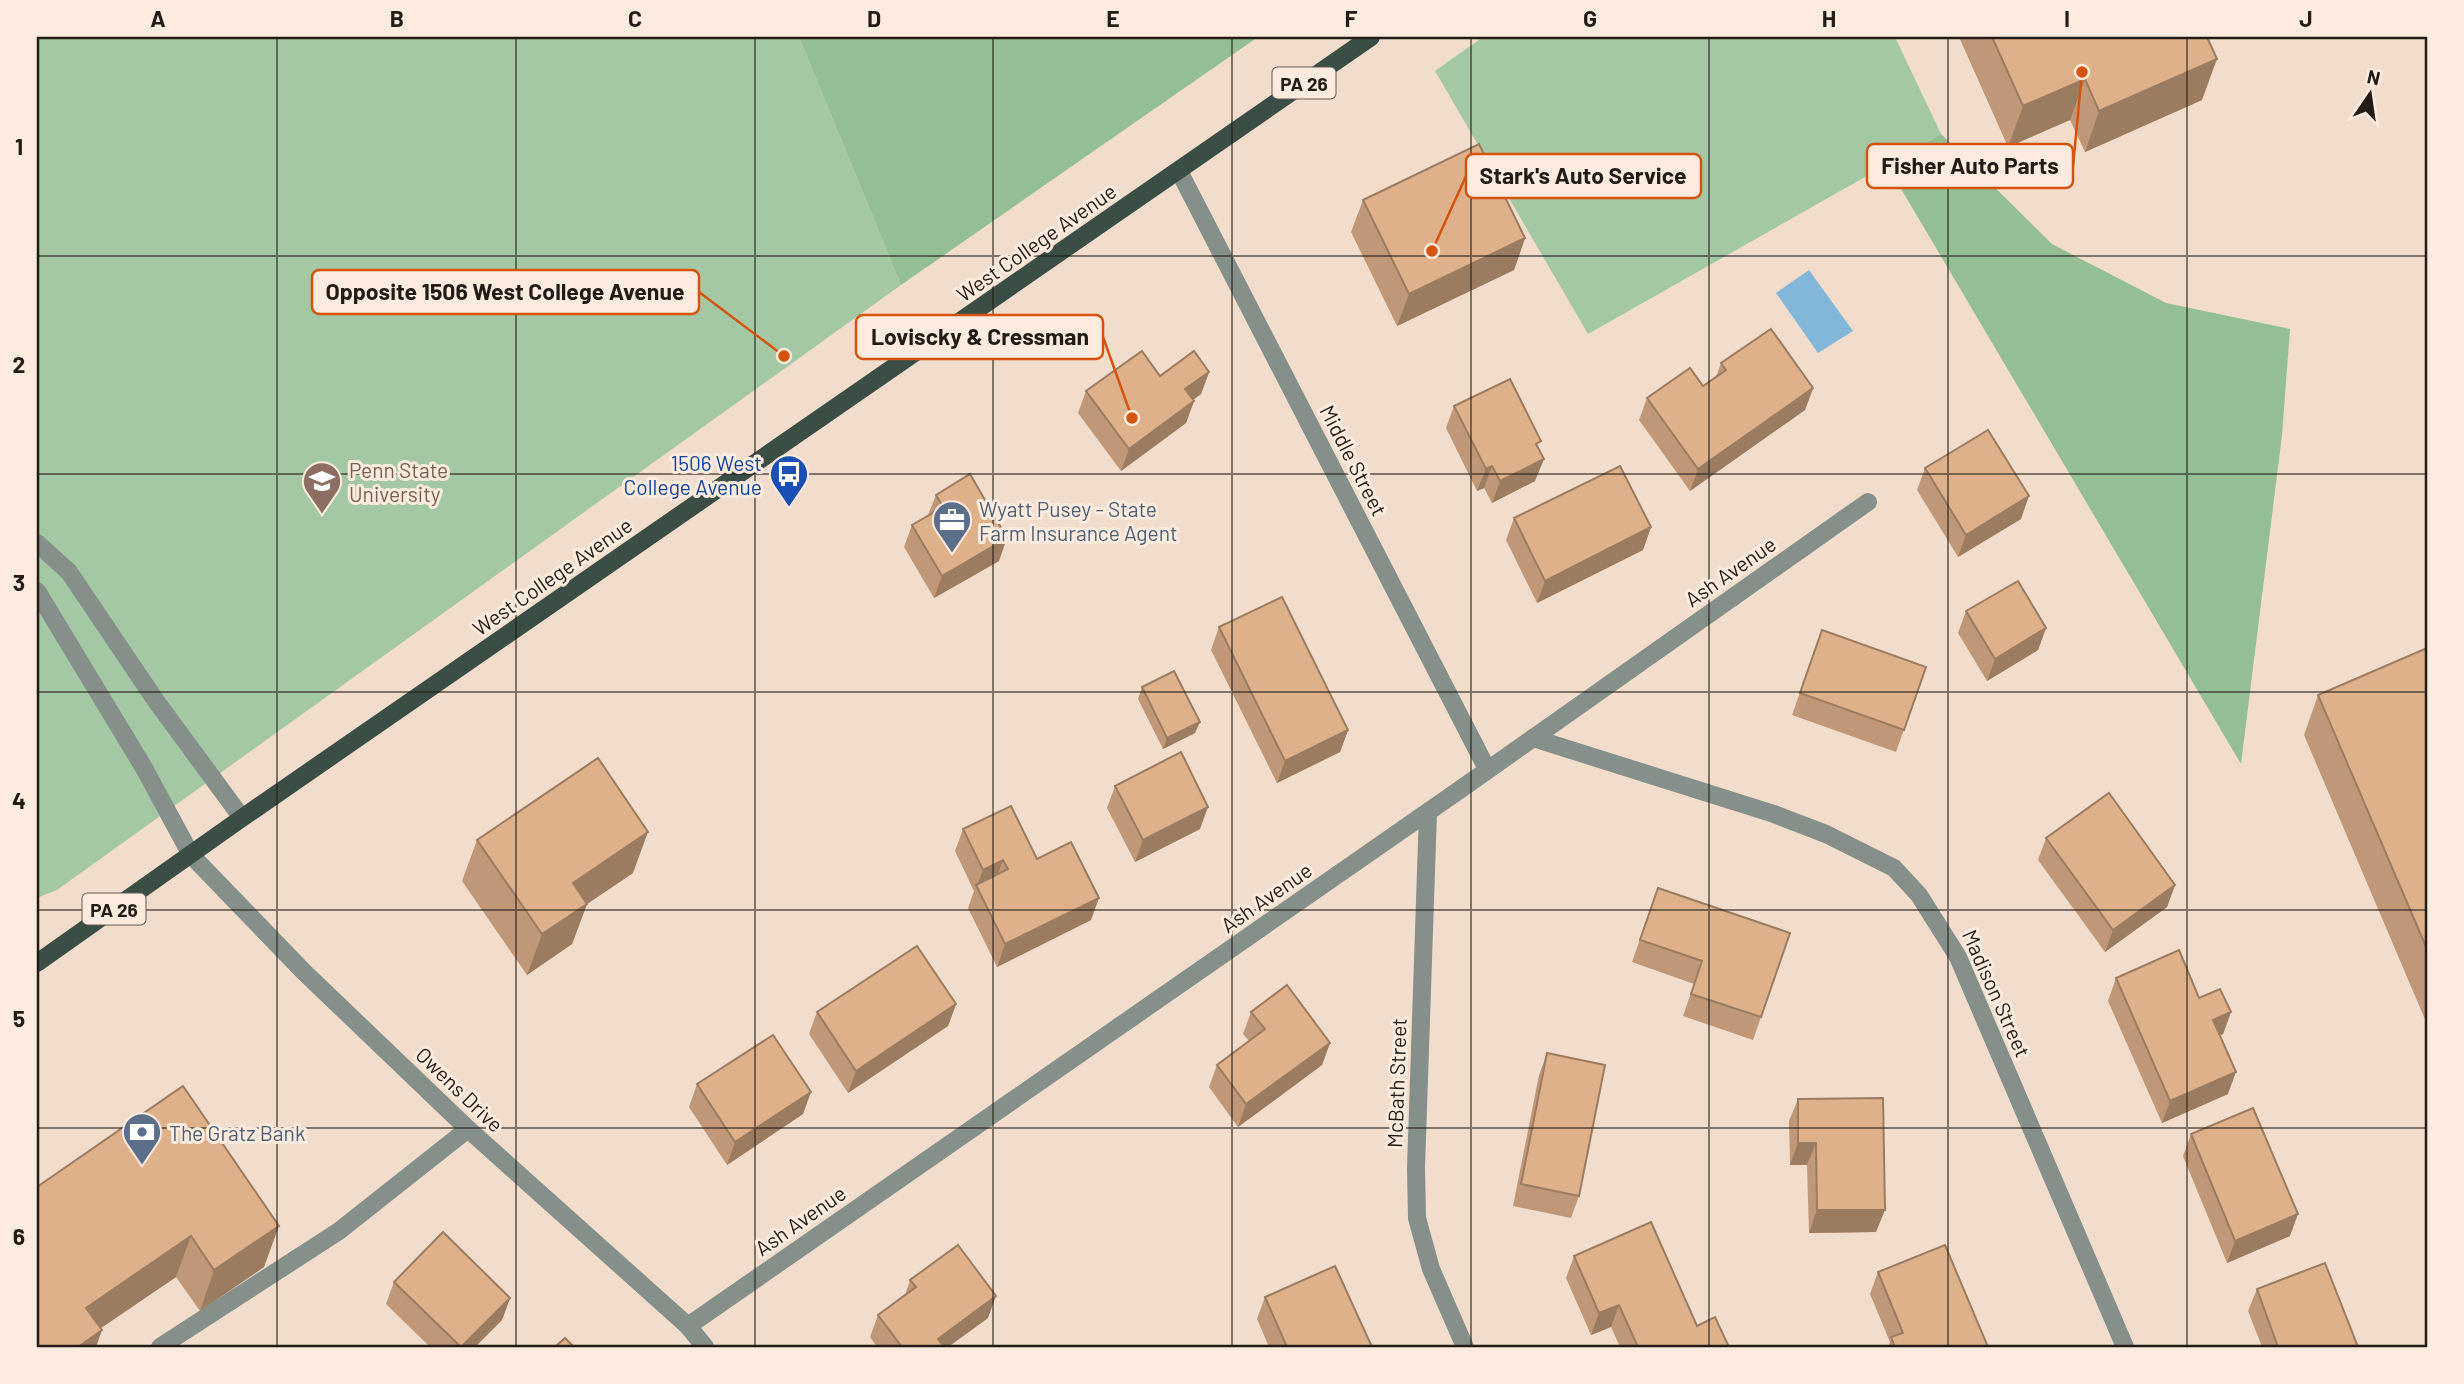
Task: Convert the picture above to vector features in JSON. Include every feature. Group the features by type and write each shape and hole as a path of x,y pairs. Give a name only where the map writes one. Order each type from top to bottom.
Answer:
{"main road":[{"name":"West College Avenue","path":"37,963 242,818 1371,37"}],"street":[{"name":"Middle Street","path":"1179,171 1487,769"},
{"name":"Ash Avenue","path":"688,1326 1428,812 1868,502"},
{"path":"37,543 69,572 156,701 242,818"},
{"name":"Owens Drive","path":"37,591 144,768 191,855 303,971 468,1129 688,1326 705,1347"},
{"name":"Madison Street","path":"1533,738 1774,814 1861,849 1894,868 1919,895 1958,957 2125,1347"},
{"name":"McBath Street","path":"1428,812 1416,1168 1417,1218 1431,1269 1465,1347"},
{"path":"160,1347 339,1231 468,1129"}],"green space":[{"name":"Penn State University","path":"37,37 799,37 901,285 57,890 37,898"},
{"path":"799,37 1258,37 901,285"},
{"path":"1483,37 1895,37 1941,134 1588,334 1435,71"},
{"path":"1941,134 2052,244 2166,303 2290,329 2282,435 2241,764 1887,165"}],"water":[{"path":"1809,270 1853,331 1818,353 1776,293"}],"building":[{"path":"1992,37 2207,37 2217,59 2099,111 2085,79 2023,106"},
{"path":"1479,144 1525,238 1409,294 1363,200"},
{"path":"1771,329 1813,388 1698,469 1647,398 1690,368 1703,386 1726,370 1721,363"},
{"path":"1142,351 1160,376 1194,351 1209,372 1185,389 1194,401 1129,449 1086,391"},
{"path":"1510,379 1541,441 1536,444 1544,459 1500,481 1492,466 1486,469 1454,406"},
{"path":"1988,430 2029,496 1966,535 1925,468"},
{"path":"1620,466 1651,527 1545,581 1514,518"},
{"name":"Wyatt Pusey - State Farm Insurance Agent","path":"970,474 1007,538 942,576 912,525 943,507 936,495"},
{"path":"2018,581 2046,628 1995,659 1966,611"},
{"path":"1282,597 1348,730 1285,761 1219,627"},
{"path":"1822,630 1926,667 1904,730 1800,693"},
{"path":"2427,648 2427,949 2318,695"},
{"path":"1174,671 1200,722 1167,738 1142,687"},
{"path":"1181,752 1208,807 1143,840 1115,786"},
{"path":"598,758 648,832 573,883 587,904 542,934 477,840"},
{"path":"2109,793 2175,885 2113,930 2046,838"},
{"path":"1011,806 1037,859 1071,842 1099,898 1005,944 976,885 1008,869 1003,860 983,870 963,829"},
{"path":"1658,888 1790,933 1761,1017 1691,994 1702,961 1640,940"},
{"path":"917,946 956,1004 856,1071 817,1012"},
{"path":"2179,950 2199,998 2220,989 2231,1012 2213,1020 2236,1072 2170,1101 2116,978"},
{"path":"1287,985 1330,1043 1246,1104 1217,1065 1265,1029 1251,1012"},
{"path":"773,1035 811,1092 735,1142 697,1084"},
{"path":"1547,1053 1605,1065 1579,1196 1521,1184"},
{"path":"183,1086 279,1226 214,1270 191,1236 86,1308 102,1330 78,1347 37,1347 37,1187"},
{"path":"1883,1098 1885,1210 1817,1210 1816,1143 1798,1143 1798,1099"},
{"path":"2253,1108 2298,1214 2235,1241 2191,1134"},
{"path":"1651,1222 1697,1326 1715,1317 1729,1347 1638,1347 1619,1305 1599,1313 1574,1256"},
{"path":"443,1232 510,1298 461,1347 394,1282"},
{"path":"958,1245 996,1296 938,1339 944,1347 902,1347 878,1315 916,1287 910,1280"},
{"path":"1945,1245 1988,1347 1895,1347 1891,1337 1903,1333 1878,1272"},
{"path":"2325,1263 2358,1347 2278,1347 2257,1289"},
{"path":"1335,1266 1372,1347 1287,1347 1265,1297"},
{"path":"565,1338 574,1347 555,1347"}],"place":[{"name":"Fisher Auto Parts","path":"2082,72"},
{"name":"Stark's Auto Service","path":"1432,251"},
{"name":"Opposite 1506 West College Avenue","path":"784,356"},
{"name":"Loviscky & Cressman","path":"1132,418"},
{"name":"1506 West College Avenue","path":"789,508"},
{"name":"Penn State University","path":"322,515"},
{"name":"Wyatt Pusey - State Farm Insurance Agent","path":"952,554"},
{"name":"The Gratz Bank","path":"142,1166"}]}
